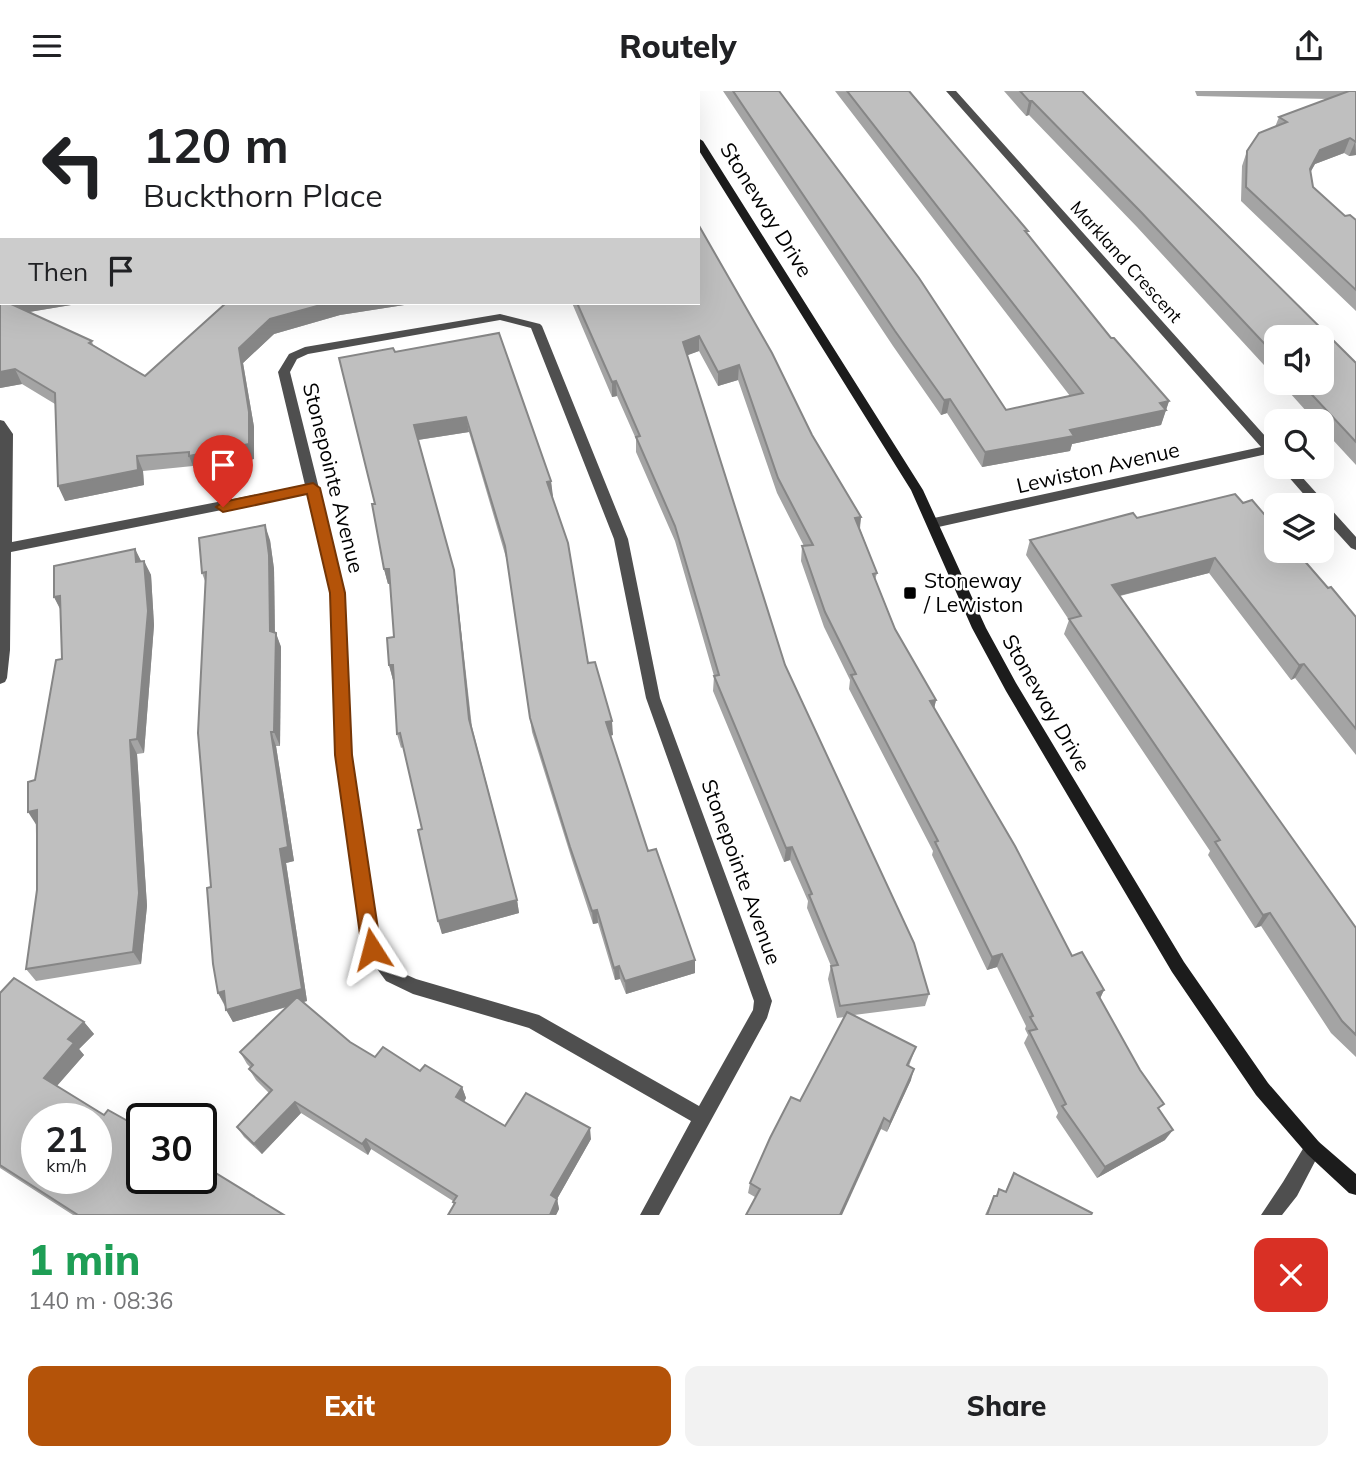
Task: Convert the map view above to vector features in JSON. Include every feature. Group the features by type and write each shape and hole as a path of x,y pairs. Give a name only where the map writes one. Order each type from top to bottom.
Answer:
{"street":[{"name":"Markland Crescent","path":"951,91 1264,442"},
{"name":"Stoneway Drive","path":"700,145 917,490 979,628 1011,687 1178,967 1262,1089 1313,1148 1356,1186"},
{"name":"Stonepointe Avenue","path":"649,1215 703,1118 761,1012 763,1001 653,698 621,539 536,326 500,317 305,351 293,357 284,372 338,593 343,755 372,949 379,962 392,976 414,986 533,1021 703,1118"},
{"path":"0,424 7,434 6,548 0,678"},
{"name":"Lewiston Avenue","path":"934,523 1264,454"},
{"path":"1297,479 1309,493"},
{"path":"6,548 313,488"},
{"path":"1334,520 1356,545"},
{"path":"1270,1215 1313,1148"}],"building":[{"path":"733,91 779,91 919,278 1006,410 1083,393 847,91 909,91 1028,231 1025,231 1111,338 1114,338 1169,401 1160,403 1166,410 1070,430 1074,436 985,452 950,399 944,400 895,331"},
{"path":"1020,91 1082,91 1318,325 1264,325 1264,343 1141,212 1032,101"},
{"path":"1349,91 1356,91 1356,142 1350,138 1320,150 1310,169 1313,187 1345,216 1350,215 1356,220 1356,290 1246,187 1247,151 1259,133 1287,122 1279,117"},
{"path":"700,227 772,353 812,435 861,517 855,518 877,573 873,574 895,629 936,700 930,701 1015,846 1072,956 1082,952 1104,990 1097,993 1140,1070 1164,1104 1158,1108 1173,1130 1105,1167 1062,1106 1066,1104 1029,1031 1037,1029 1030,1017 1033,1016 1002,954 992,957 935,842 938,841 851,675 856,674 825,612 802,546 813,545 778,478 739,365 718,372 699,336 683,342 785,665 914,943 929,994 840,1006 831,966 838,965 792,847 786,848 714,676 719,675 675,526 636,437 640,436 616,381 612,382 578,305 700,305"},
{"path":"0,305 13,305 92,341 89,343 145,376 224,305 321,305 270,319 239,348 249,412 249,444 189,456 189,452 137,456 138,470 58,486 55,393 15,369 0,372"},
{"path":"499,333 551,481 547,482 568,543 588,663 595,662 612,721 606,722 648,851 656,849 695,960 625,981 619,966 614,968 597,910 592,911 530,718 505,546 466,417 414,425 454,570 469,719 517,900 438,921 418,830 422,829 400,733 397,734 393,665 389,665 387,638 394,637 389,569 384,569 372,504 375,504 339,358 393,348 395,352"},
{"path":"1334,341 1356,363 1356,442 1334,418 1334,409 1325,409 1312,395 1334,395"},
{"path":"1235,494 1243,503 1252,500 1264,514 1264,563 1306,563 1356,617 1356,729 1304,664 1299,665 1215,558 1112,585 1356,928 1356,1035 1342,1021 1270,913 1263,915 1215,842 1220,840 1069,619 1081,616 1030,540 1133,513 1137,518"},
{"path":"265,525 269,555 270,631 276,633 274,732 271,732 288,847 280,849 302,989 226,1010 224,991 218,993 213,964 207,888 211,887 198,733 206,572 202,573 199,538"},
{"path":"135,549 136,562 144,561 148,611 137,739 130,740 139,893 133,952 26,969 37,890 37,810 28,812 28,782 35,780 56,660 62,659 60,596 54,597 54,566"},
{"path":"14,978 84,1022 68,1039 74,1043 44,1078 85,1103 21,1103 21,1178 0,1165 0,993"},
{"path":"297,997 350,1042 375,1057 383,1047 420,1071 425,1065 462,1087 456,1097 505,1126 526,1093 590,1128 551,1195 557,1199 550,1215 448,1215 457,1196 366,1139 362,1144 295,1102 254,1144 237,1127 272,1090 249,1069 253,1065 240,1052"},
{"path":"847,1012 916,1047 907,1065 914,1069 890,1122 884,1118 840,1215 746,1215 760,1189 750,1183 770,1138 791,1097 800,1101"},
{"path":"112,1112 126,1120 126,1194 217,1194 217,1174 284,1215 78,1215 45,1194 112,1194"},
{"path":"1014,1173 1092,1213 1091,1215 987,1215 994,1196 997,1196 999,1189 1006,1192"}],"place":[{"name":"Stoneway / Lewiston","path":"910,593"}],"route":[{"path":"223,507 313,488 338,593 343,755 372,949"}]}
